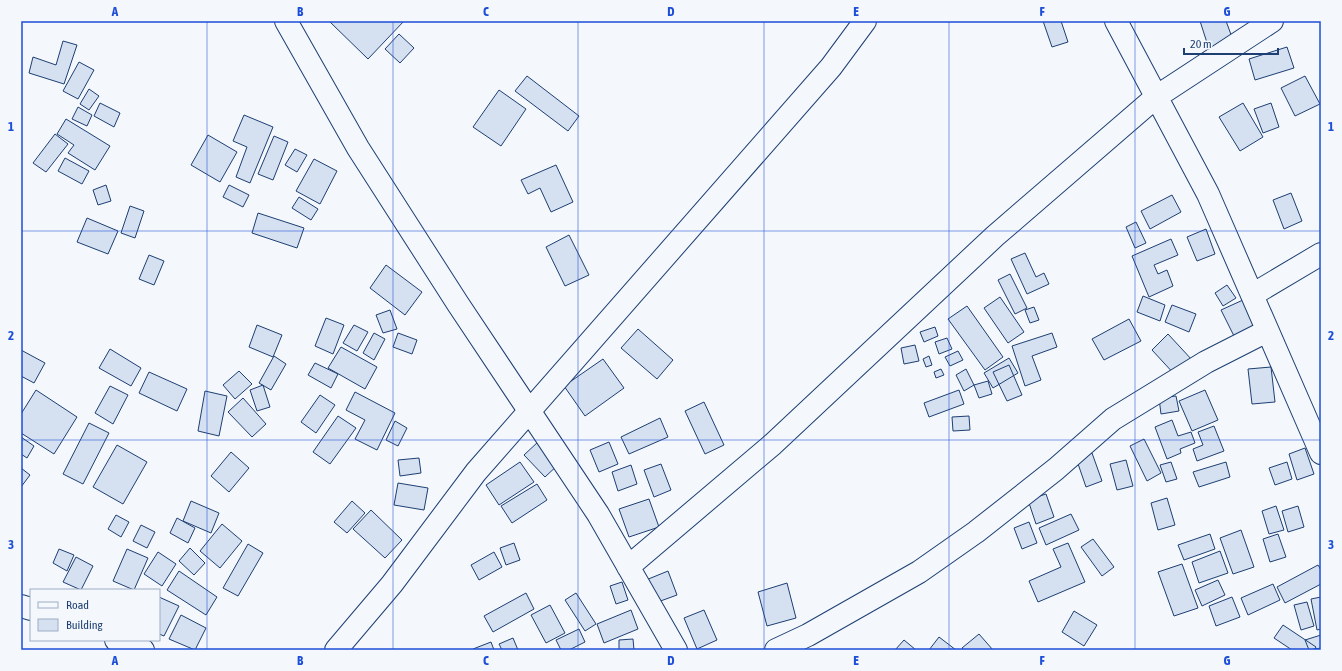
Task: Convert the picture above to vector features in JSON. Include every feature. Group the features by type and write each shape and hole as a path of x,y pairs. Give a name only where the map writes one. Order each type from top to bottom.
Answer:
{"street":[{"path":"286,21 358,148 598,514 676,650"},
{"path":"336,650 392,584 476,472 831,67 866,21"},
{"path":"1116,21 1208,194 1321,453"},
{"path":"628,567 772,444 995,236 1156,97 1272,21"},
{"path":"1252,295 1321,254"},
{"path":"776,650 881,595 919,572 976,532 1044,479 1113,419 1206,362 1267,332"},
{"path":"119,641 143,650"}],"building":[{"path":"329,21 404,21 368,59"},
{"path":"1043,21 1061,21 1068,42 1052,47"},
{"path":"1200,21 1226,21 1233,40 1209,49"},
{"path":"399,34 414,48 400,63 385,49"},
{"path":"63,41 77,45 64,84 29,73 33,57 56,65"},
{"path":"1287,47 1294,68 1255,80 1249,59"},
{"path":"79,62 94,70 78,99 63,91"},
{"path":"527,76 579,116 568,131 515,91"},
{"path":"1305,76 1320,104 1295,116 1281,88"},
{"path":"89,89 99,96 89,110 80,104"},
{"path":"499,90 526,109 501,146 473,127"},
{"path":"100,103 120,113 114,127 94,116"},
{"path":"1243,103 1263,137 1240,151 1219,117"},
{"path":"1271,103 1279,127 1263,133 1254,109"},
{"path":"78,107 92,115 87,126 72,119"},
{"path":"244,115 273,127 250,183 236,177 247,147 233,141"},
{"path":"66,119 110,146 95,170 68,153 74,145 57,134"},
{"path":"55,134 68,144 46,172 33,163"},
{"path":"208,135 237,152 220,182 191,165"},
{"path":"274,136 288,142 273,180 258,174"},
{"path":"295,149 307,155 297,172 285,165"},
{"path":"65,158 89,171 82,184 58,171"},
{"path":"314,159 337,171 320,204 296,191"},
{"path":"556,165 573,202 551,212 540,188 528,194 521,180"},
{"path":"106,185 111,201 98,205 93,190"},
{"path":"229,185 249,195 243,207 223,197"},
{"path":"1291,193 1302,221 1284,229 1273,200"},
{"path":"1172,195 1181,212 1150,229 1141,211"},
{"path":"299,197 318,209 311,220 292,208"},
{"path":"130,206 144,211 135,238 121,233"},
{"path":"258,213 304,228 297,248 252,233"},
{"path":"87,218 118,231 108,254 77,242"},
{"path":"1136,222 1146,243 1135,248 1126,227"},
{"path":"1206,229 1215,254 1197,261 1187,237"},
{"path":"569,235 589,275 565,286 546,247"},
{"path":"1171,239 1178,255 1154,265 1158,274 1167,270 1173,286 1149,297 1132,256"},
{"path":"1025,253 1036,277 1044,273 1049,284 1027,294 1011,259"},
{"path":"149,255 164,261 154,285 139,279"},
{"path":"386,265 422,292 405,315 370,288"},
{"path":"1010,274 1027,308 1015,314 998,280"},
{"path":"1227,285 1236,298 1223,306 1215,293"},
{"path":"1143,296 1165,305 1160,321 1137,312"},
{"path":"1000,297 1024,332 1008,343 984,308"},
{"path":"1243,300 1257,329 1236,340 1221,310"},
{"path":"1172,305 1196,314 1189,332 1165,322"},
{"path":"967,306 1003,357 985,370 948,319"},
{"path":"1034,307 1039,320 1030,323 1025,310"},
{"path":"390,310 397,329 383,333 376,315"},
{"path":"326,318 344,325 333,354 315,346"},
{"path":"1129,319 1141,341 1104,360 1092,339"},
{"path":"257,325 282,335 273,357 249,347"},
{"path":"354,325 368,332 357,351 343,343"},
{"path":"935,327 938,336 924,342 920,332"},
{"path":"638,329 673,360 657,379 621,348"},
{"path":"374,333 385,339 374,360 363,353"},
{"path":"398,333 417,340 412,354 393,347"},
{"path":"1052,333 1057,347 1032,356 1041,380 1025,386 1012,346"},
{"path":"1168,334 1193,361 1176,376 1152,350"},
{"path":"947,338 952,349 939,354 935,342"},
{"path":"915,345 919,361 904,364 901,348"},
{"path":"341,347 377,367 365,389 328,368"},
{"path":"110,349 141,368 131,386 99,368"},
{"path":"21,350 45,363 34,383 21,376"},
{"path":"958,351 963,360 950,366 945,357"},
{"path":"274,356 286,364 271,390 259,383"},
{"path":"929,356 932,365 926,367 923,359"},
{"path":"1009,358 1018,373 993,388 984,373"},
{"path":"603,359 624,388 585,416 564,386"},
{"path":"315,363 338,374 331,388 308,375"},
{"path":"1009,365 1022,395 1007,401 993,372"},
{"path":"1271,367 1275,402 1252,404 1248,369"},
{"path":"941,369 944,375 936,378 934,372"},
{"path":"966,369 974,385 964,391 956,375"},
{"path":"239,371 252,384 235,399 223,385"},
{"path":"149,372 187,389 177,411 139,393"},
{"path":"988,381 992,394 979,398 974,385"},
{"path":"263,385 270,407 257,411 250,390"},
{"path":"110,386 128,395 113,424 95,413"},
{"path":"36,390 77,417 54,454 21,433 21,414"},
{"path":"959,390 964,404 929,417 924,403"},
{"path":"1205,390 1218,420 1192,431 1179,401"},
{"path":"205,391 227,396 219,436 198,431"},
{"path":"355,392 395,413 377,450 355,439 365,420 346,410"},
{"path":"320,395 335,405 316,433 301,422"},
{"path":"1176,396 1179,411 1161,414 1159,398"},
{"path":"243,398 266,424 252,437 228,412"},
{"path":"704,402 724,445 705,454 685,411"},
{"path":"338,416 356,428 330,464 313,452"},
{"path":"969,416 970,430 953,431 952,417"},
{"path":"660,418 668,437 629,454 621,437"},
{"path":"1172,420 1178,436 1191,432 1195,443 1180,449 1181,453 1167,459 1155,427"},
{"path":"395,421 407,428 398,446 386,440"},
{"path":"89,423 109,433 83,484 63,474"},
{"path":"1214,426 1224,451 1197,461 1193,449 1203,445 1198,432"},
{"path":"21,437 34,446 27,458 21,454"},
{"path":"1144,439 1161,473 1147,481 1130,446"},
{"path":"539,441 560,463 545,477 524,455"},
{"path":"609,442 618,464 599,472 590,450"},
{"path":"117,445 147,462 123,504 93,487"},
{"path":"1305,448 1314,474 1297,480 1289,454"},
{"path":"231,452 249,468 229,492 211,476"},
{"path":"1092,453 1102,481 1086,487 1076,458"},
{"path":"419,458 421,473 400,476 398,460"},
{"path":"1126,460 1133,486 1117,490 1110,464"},
{"path":"520,462 534,482 499,505 486,485"},
{"path":"1171,462 1177,479 1166,482 1160,465"},
{"path":"1226,462 1230,477 1199,487 1193,472"},
{"path":"1287,462 1292,479 1275,485 1269,468"},
{"path":"661,464 671,490 654,497 644,470"},
{"path":"631,465 637,484 618,491 612,472"},
{"path":"21,468 30,475 21,487"},
{"path":"398,483 428,488 424,510 394,505"},
{"path":"537,484 547,500 512,523 501,506"},
{"path":"1046,494 1054,517 1036,524 1028,500"},
{"path":"1167,498 1175,525 1158,530 1151,503"},
{"path":"649,499 659,527 629,537 619,509"},
{"path":"191,501 219,513 211,533 183,521"},
{"path":"352,501 365,513 347,533 334,522"},
{"path":"1276,506 1284,530 1269,534 1262,511"},
{"path":"1298,506 1304,527 1288,532 1282,511"},
{"path":"371,510 402,540 385,558 353,529"},
{"path":"1071,514 1079,530 1046,545 1039,528"},
{"path":"116,515 129,522 121,537 108,529"},
{"path":"177,518 195,528 188,543 170,533"},
{"path":"1029,522 1037,543 1022,549 1014,528"},
{"path":"222,524 242,541 220,568 200,551"},
{"path":"141,525 155,532 147,548 133,541"},
{"path":"1241,530 1254,567 1233,574 1220,538"},
{"path":"1210,534 1215,549 1184,560 1178,545"},
{"path":"1278,534 1286,557 1270,562 1263,539"},
{"path":"1093,539 1114,567 1102,576 1081,547"},
{"path":"514,543 520,560 506,565 500,548"},
{"path":"1068,543 1085,582 1038,602 1029,581 1061,567 1053,549"},
{"path":"248,544 263,553 238,596 223,588"},
{"path":"190,548 205,563 194,575 179,561"},
{"path":"59,549 74,555 67,571 53,563"},
{"path":"127,549 148,558 134,589 113,581"},
{"path":"1220,551 1228,573 1199,583 1192,562"},
{"path":"158,552 176,564 162,586 144,574"},
{"path":"494,552 502,567 479,580 471,565"},
{"path":"76,557 93,566 82,589 63,582"},
{"path":"1182,564 1198,608 1174,616 1158,572"},
{"path":"1318,565 1321,570 1321,584 1285,603 1277,587"},
{"path":"179,571 217,597 206,615 167,590"},
{"path":"668,571 677,595 655,603 646,580"},
{"path":"1218,580 1225,595 1202,606 1195,590"},
{"path":"622,582 628,600 616,604 610,586"},
{"path":"787,583 796,618 767,626 758,592"},
{"path":"1273,584 1280,600 1248,615 1241,598"},
{"path":"526,593 534,609 493,632 484,616"},
{"path":"576,593 596,624 585,631 565,600"},
{"path":"160,597 179,606 164,636 160,634"},
{"path":"1232,597 1240,617 1216,626 1209,606"},
{"path":"1321,597 1321,629 1317,630 1311,599"},
{"path":"1307,602 1314,626 1301,630 1294,605"},
{"path":"550,605 565,633 546,643 531,615"},
{"path":"631,610 638,629 604,643 597,624"},
{"path":"704,610 717,640 697,649 684,618"},
{"path":"1074,611 1097,625 1084,646 1062,632"},
{"path":"181,615 206,628 195,650 169,639"},
{"path":"1283,625 1316,647 1314,650 1292,650 1274,638"},
{"path":"579,629 585,642 569,650 561,650 556,640"},
{"path":"979,634 993,650 964,650 962,648"},
{"path":"1321,635 1321,648 1309,650 1305,640"},
{"path":"939,637 956,650 929,650"},
{"path":"513,638 518,650 502,650 499,644"},
{"path":"633,639 634,650 619,650 619,640"},
{"path":"904,640 916,650 895,650"},
{"path":"491,642 494,650 473,650 473,649"}]}
